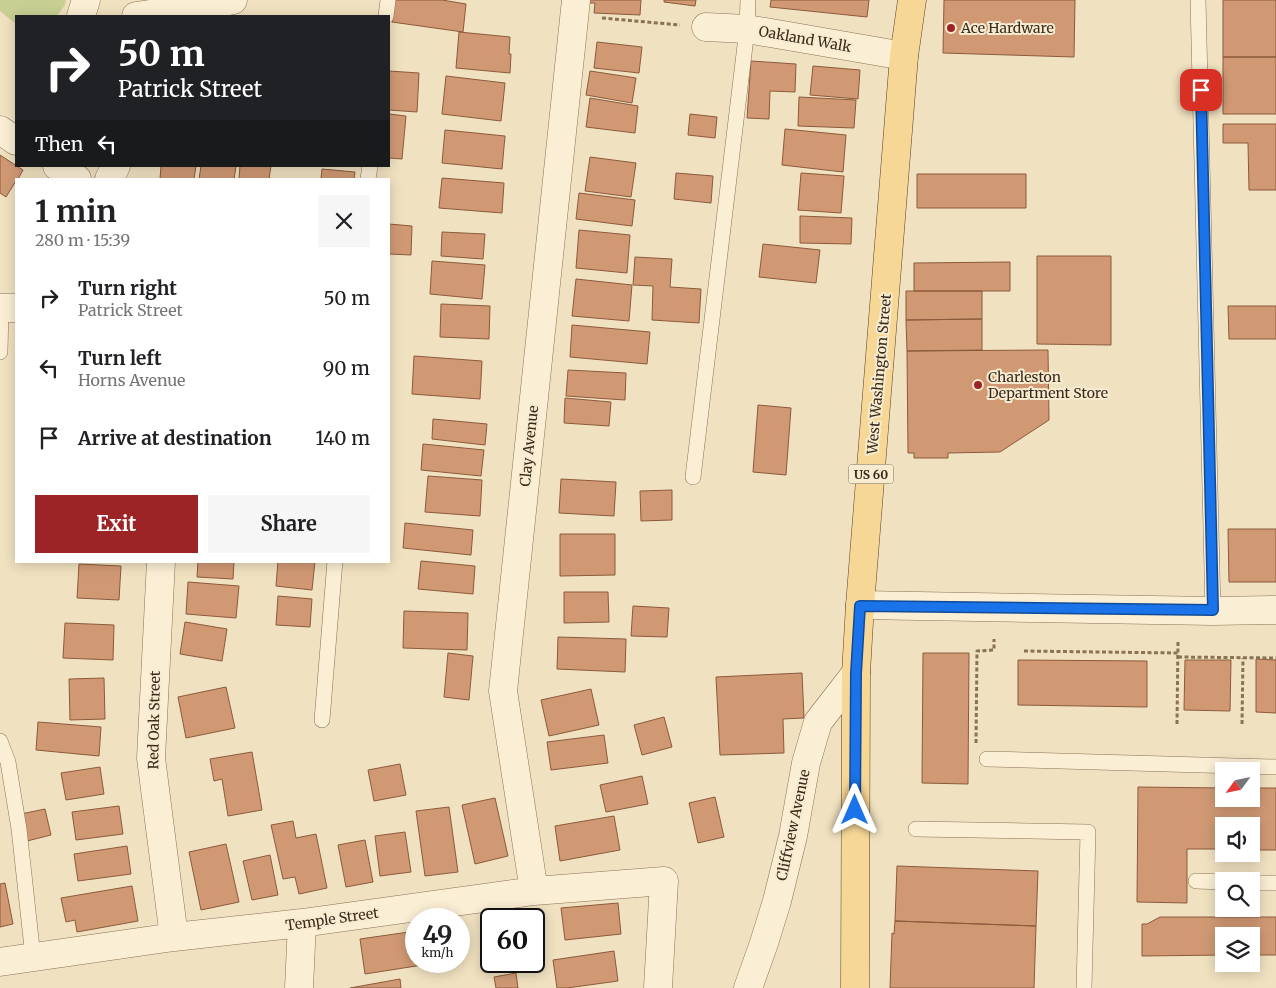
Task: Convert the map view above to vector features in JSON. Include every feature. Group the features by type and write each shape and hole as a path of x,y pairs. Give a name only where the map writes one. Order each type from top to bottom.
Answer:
{"main road":[{"name":"West Washington Street","path":"854,988 856,673 904,56 912,0"}],"street":[{"path":"81,15 86,0"},
{"path":"143,15 233,0"},
{"name":"Clay Avenue","path":"534,891 504,691 575,8"},
{"name":"Oakland Walk","path":"706,27 748,29 904,56"},
{"path":"0,130 15,140"},
{"path":"59,167 75,178"},
{"name":"Red Oak Street","path":"161,563 150,758 174,937"},
{"path":"860,606 1276,610"},
{"name":"Cliffview Avenue","path":"748,988 777,901 793,836 806,763 818,722 856,673"},
{"name":"Temple Street","path":"0,962 174,937 302,923 534,891 664,880 658,988"},
{"path":"299,988 302,923"}],"lane":[{"path":"386,15 388,0"},
{"path":"694,477 748,29 748,0"},
{"path":"1198,0 1213,610"},
{"path":"0,352 6,308"},
{"path":"322,720 335,563"},
{"path":"0,742 8,762 19,829 33,957"},
{"path":"982,755 1276,767"},
{"path":"916,829 1088,832 1084,988"},
{"path":"1196,881 1215,882"},
{"path":"1260,883 1276,883"}],"path":[{"path":"575,8 706,27"},
{"path":"982,755 977,651 994,650 994,639"},
{"path":"1177,724 1178,641"},
{"path":"1024,651 1276,658"},
{"path":"1242,724 1243,658"}],"green space":[{"path":"0,0 66,0 65,5 58,15 15,15 15,23 0,11"}],"building":[{"path":"395,0 442,0 466,4 463,32 392,22"},
{"path":"585,0 641,0 640,15 594,13 595,3 585,3"},
{"path":"664,0 696,0 695,6 664,2"},
{"path":"771,0 869,0 867,17 770,7"},
{"path":"944,0 1075,0 1074,57 943,53"},
{"path":"1223,0 1276,0 1276,57 1223,57"},
{"path":"459,32 510,37 510,73 456,68"},
{"path":"597,42 642,47 639,73 594,68"},
{"path":"1223,57 1276,57 1276,114 1223,114"},
{"path":"751,61 796,64 795,92 770,91 769,119 747,118"},
{"path":"813,66 860,70 858,99 810,95"},
{"path":"390,71 419,73 417,112 390,110"},
{"path":"590,71 636,78 632,103 586,95"},
{"path":"446,76 505,83 501,121 442,114"},
{"path":"799,97 856,100 854,128 798,126"},
{"path":"590,98 638,106 635,133 586,127"},
{"path":"390,114 406,116 402,159 390,158"},
{"path":"690,114 717,117 715,138 688,135"},
{"path":"1223,124 1276,124 1276,190 1249,190 1248,143 1223,143"},
{"path":"785,129 846,135 843,172 782,165"},
{"path":"445,130 505,136 502,169 442,163"},
{"path":"0,155 15,165 15,167 23,170 19,178 15,178 15,183 6,197 0,193"},
{"path":"590,157 636,163 631,197 585,191"},
{"path":"161,167 196,167 194,178 160,178"},
{"path":"201,167 236,167 234,178 199,178"},
{"path":"240,167 271,167 269,178 239,178"},
{"path":"322,169 355,172 354,178 321,178"},
{"path":"676,173 713,176 711,203 674,199"},
{"path":"801,173 844,176 841,213 798,210"},
{"path":"917,174 1026,174 1026,208 917,208"},
{"path":"442,178 504,183 502,213 439,208"},
{"path":"579,193 635,200 632,226 576,219"},
{"path":"800,216 852,218 851,244 800,243"},
{"path":"390,224 412,226 411,255 390,254"},
{"path":"579,230 630,235 627,273 576,268"},
{"path":"442,232 485,234 483,259 441,256"},
{"path":"763,244 820,250 816,283 759,277"},
{"path":"1037,256 1111,256 1111,345 1037,344"},
{"path":"635,257 672,259 670,287 701,289 699,323 652,320 653,286 633,285"},
{"path":"432,261 485,265 482,299 430,294"},
{"path":"1010,262 1010,291 914,291 914,263"},
{"path":"576,279 632,285 629,321 572,316"},
{"path":"906,291 982,291 982,319 906,320"},
{"path":"441,304 490,306 489,339 440,337"},
{"path":"1228,306 1276,306 1276,339 1229,339"},
{"path":"982,319 982,350 907,351 906,320"},
{"path":"572,325 650,332 647,364 570,357"},
{"name":"Charleston Department Store","path":"1048,350 1049,420 1000,452 948,453 948,458 914,458 914,453 908,453 907,351"},
{"path":"414,356 482,361 480,399 412,394"},
{"path":"568,370 626,373 625,400 566,396"},
{"path":"565,398 611,402 609,426 564,423"},
{"path":"758,405 791,408 786,475 753,472"},
{"path":"433,419 487,424 485,445 432,439"},
{"path":"423,444 484,450 481,476 421,470"},
{"path":"428,476 482,480 480,516 425,512"},
{"path":"561,479 616,482 614,516 559,513"},
{"path":"672,490 672,520 641,521 640,491"},
{"path":"405,523 473,530 471,555 403,548"},
{"path":"1228,529 1276,529 1276,582 1229,582"},
{"path":"560,534 615,534 615,575 560,576"},
{"path":"421,561 475,566 473,594 418,589"},
{"path":"198,563 234,563 233,579 197,577"},
{"path":"278,563 315,563 312,590 276,586"},
{"path":"79,564 121,566 119,600 77,598"},
{"path":"188,582 239,586 236,618 186,614"},
{"path":"564,592 608,592 609,622 564,623"},
{"path":"278,596 312,599 310,627 276,625"},
{"path":"633,606 669,608 667,637 631,636"},
{"path":"404,611 468,613 467,650 403,648"},
{"path":"185,622 227,629 222,661 180,654"},
{"path":"65,623 114,625 113,660 63,658"},
{"path":"558,637 626,639 625,672 557,669"},
{"path":"448,653 473,656 469,700 444,697"},
{"path":"923,653 969,653 968,784 922,783"},
{"path":"1256,659 1276,660 1276,713 1256,712"},
{"path":"1018,660 1147,661 1147,707 1018,705"},
{"path":"1185,660 1231,660 1230,711 1184,710"},
{"path":"802,673 804,718 783,719 784,753 720,755 716,677"},
{"path":"104,678 105,719 70,720 69,679"},
{"path":"226,687 235,728 186,738 178,697"},
{"path":"591,689 599,725 549,736 541,700"},
{"path":"664,717 672,747 642,755 634,725"},
{"path":"38,722 101,727 99,756 36,750"},
{"path":"604,735 608,763 551,770 547,742"},
{"path":"252,752 262,810 228,816 222,779 214,781 210,759"},
{"path":"400,764 406,795 374,801 368,770"},
{"path":"100,767 104,794 66,800 61,773"},
{"path":"642,776 648,804 606,812 600,785"},
{"path":"1138,787 1215,788 1215,808 1260,808 1260,788 1276,788 1276,850 1260,850 1260,817 1215,817 1215,849 1187,849 1187,903 1137,902"},
{"path":"715,797 724,837 698,843 689,803"},
{"path":"495,798 508,856 475,864 462,805"},
{"path":"119,806 123,834 76,840 72,812"},
{"path":"449,807 458,872 425,876 416,811"},
{"path":"45,809 51,835 27,841 21,814"},
{"path":"614,816 620,850 560,861 555,826"},
{"path":"293,821 296,838 316,834 327,888 299,894 295,877 283,879 271,825"},
{"path":"405,832 411,872 380,876 375,836"},
{"path":"365,840 373,882 346,887 338,845"},
{"path":"226,844 239,902 201,910 189,852"},
{"path":"127,846 131,874 78,881 74,854"},
{"path":"270,855 278,895 252,900 243,861"},
{"path":"897,866 1038,871 1036,926 895,921"},
{"path":"5,883 13,924 0,927 0,884"},
{"path":"132,886 138,921 77,932 75,920 66,922 61,898"},
{"path":"618,903 621,934 565,940 561,908"},
{"path":"1160,917 1276,917 1276,955 1260,955 1260,927 1215,927 1215,955 1142,956 1142,924 1147,924"},
{"path":"895,921 1036,926 1034,988 890,988 892,933 894,934"},
{"path":"405,933 405,968 365,974 360,939"},
{"path":"614,951 618,981 557,988 553,960"},
{"path":"516,973 518,988 496,988 494,977"},
{"path":"400,979 401,988 350,988"}],"place":[{"name":"Ace Hardware","path":"951,28"},
{"name":"Charleston Department Store","path":"978,385"}],"route":[{"path":"855,810 856,673 860,606 1213,610 1201,90"}]}
